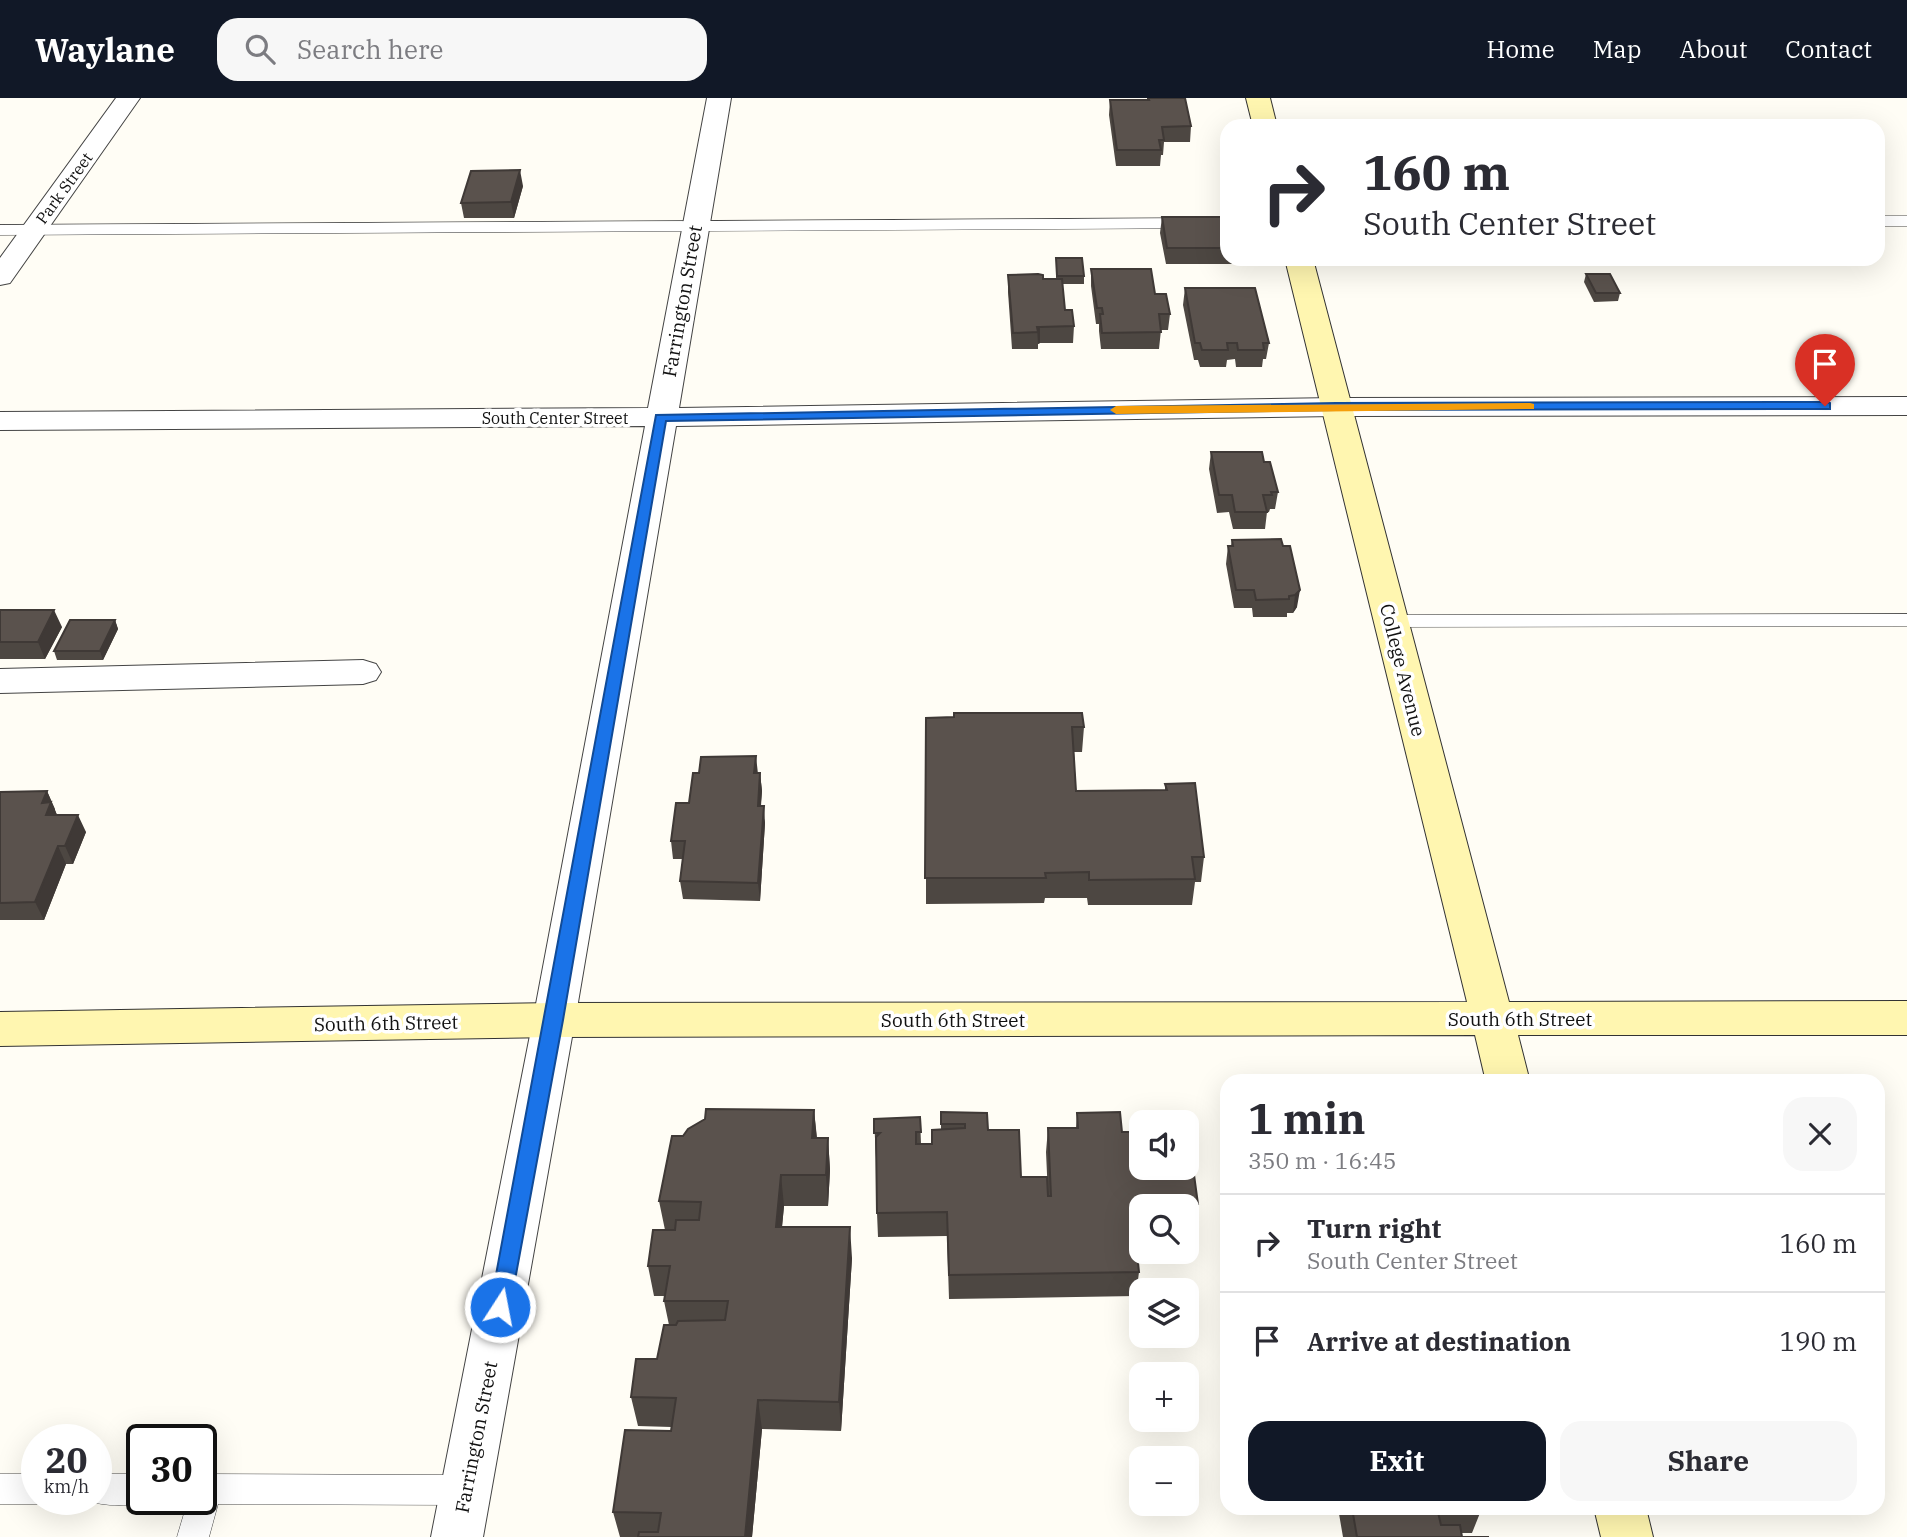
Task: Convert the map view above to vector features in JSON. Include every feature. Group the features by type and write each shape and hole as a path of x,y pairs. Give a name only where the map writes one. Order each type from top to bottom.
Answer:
{"street":[{"name":"Park Street","path":"0,277 128,98"},
{"name":"Farrington Street","path":"457,1537 554,1020 719,98"},
{"path":"1258,98 1263,119"},
{"name":"College Avenue","path":"1301,266 1506,1074"},
{"name":"South Center Street","path":"0,421 660,417 1336,407 1907,406"},
{"path":"0,681 363,672"},
{"name":"South 6th Street","path":"0,1029 554,1020 1907,1018"},
{"path":"1622,1515 1627,1537"}],"lane":[{"path":"1885,221 1907,221"},
{"path":"0,230 1220,223"},
{"path":"1391,621 1907,620"},
{"path":"0,1489 21,1489"},
{"path":"217,1489 466,1490"},
{"path":"193,1537 198,1515"}],"building":[{"path":"1148,98 1185,98 1191,126 1162,127 1164,140 1159,140 1161,150 1117,150 1110,100 1149,100"},
{"path":"520,170 511,202 461,203 471,171"},
{"path":"1162,217 1220,217 1220,248 1167,248"},
{"path":"1056,258 1082,258 1084,276 1057,276"},
{"path":"1091,269 1151,269 1155,294 1166,294 1170,314 1159,314 1161,332 1102,333 1102,308 1097,308"},
{"path":"1586,274 1610,274 1620,293 1596,293"},
{"path":"1008,275 1043,275 1043,279 1062,279 1065,310 1072,310 1074,326 1037,327 1038,332 1013,333"},
{"path":"1185,288 1255,288 1269,343 1263,343 1264,350 1238,350 1237,343 1227,343 1228,350 1202,350 1200,343 1195,343"},
{"path":"1211,452 1262,452 1264,462 1270,462 1278,492 1263,495 1267,512 1235,512 1232,495 1219,495"},
{"path":"1281,539 1283,546 1290,546 1300,590 1289,596 1289,599 1256,600 1254,590 1236,590 1228,546 1233,546 1232,540"},
{"path":"0,610 54,610 38,642 0,642"},
{"path":"70,620 115,620 100,651 54,651"},
{"path":"954,713 1082,713 1084,727 1072,727 1076,791 1167,790 1165,784 1195,783 1204,857 1192,857 1195,879 1089,880 1089,872 1045,873 1046,878 925,878 926,718 954,717"},
{"path":"756,756 754,773 760,773 758,806 764,806 758,883 680,881 685,841 671,841 676,803 689,803 693,773 699,773 701,757"},
{"path":"47,791 42,803 51,802 46,815 78,815 65,846 58,846 35,902 0,903 0,792"},
{"path":"706,1109 814,1110 812,1138 828,1138 826,1175 781,1175 776,1227 850,1227 839,1402 758,1400 745,1537 638,1537 639,1532 658,1532 661,1513 613,1512 625,1430 671,1431 676,1398 631,1397 636,1359 657,1359 664,1325 676,1325 678,1321 725,1320 728,1301 664,1301 670,1266 648,1266 653,1230 675,1230 676,1220 699,1220 701,1202 659,1201 672,1136 683,1136 688,1129 705,1119"},
{"path":"941,1112 987,1113 988,1130 1019,1130 1021,1177 1047,1177 1048,1196 1051,1196 1048,1128 1078,1128 1077,1113 1120,1112 1122,1132 1129,1132 1129,1180 1195,1180 1197,1194 1129,1194 1129,1264 1138,1264 1139,1272 949,1275 947,1212 877,1213 876,1137 880,1133 874,1133 874,1119 920,1117 921,1132 916,1132 916,1144 932,1144 932,1130 965,1128 965,1124 941,1124"},
{"path":"1353,1515 1439,1515 1441,1525 1460,1525 1462,1537 1357,1537"}],"slow traffic":[{"path":"1116,410 1530,406"}],"route":[{"path":"500,1307 554,1020 660,417 1336,407 1825,406"}]}
